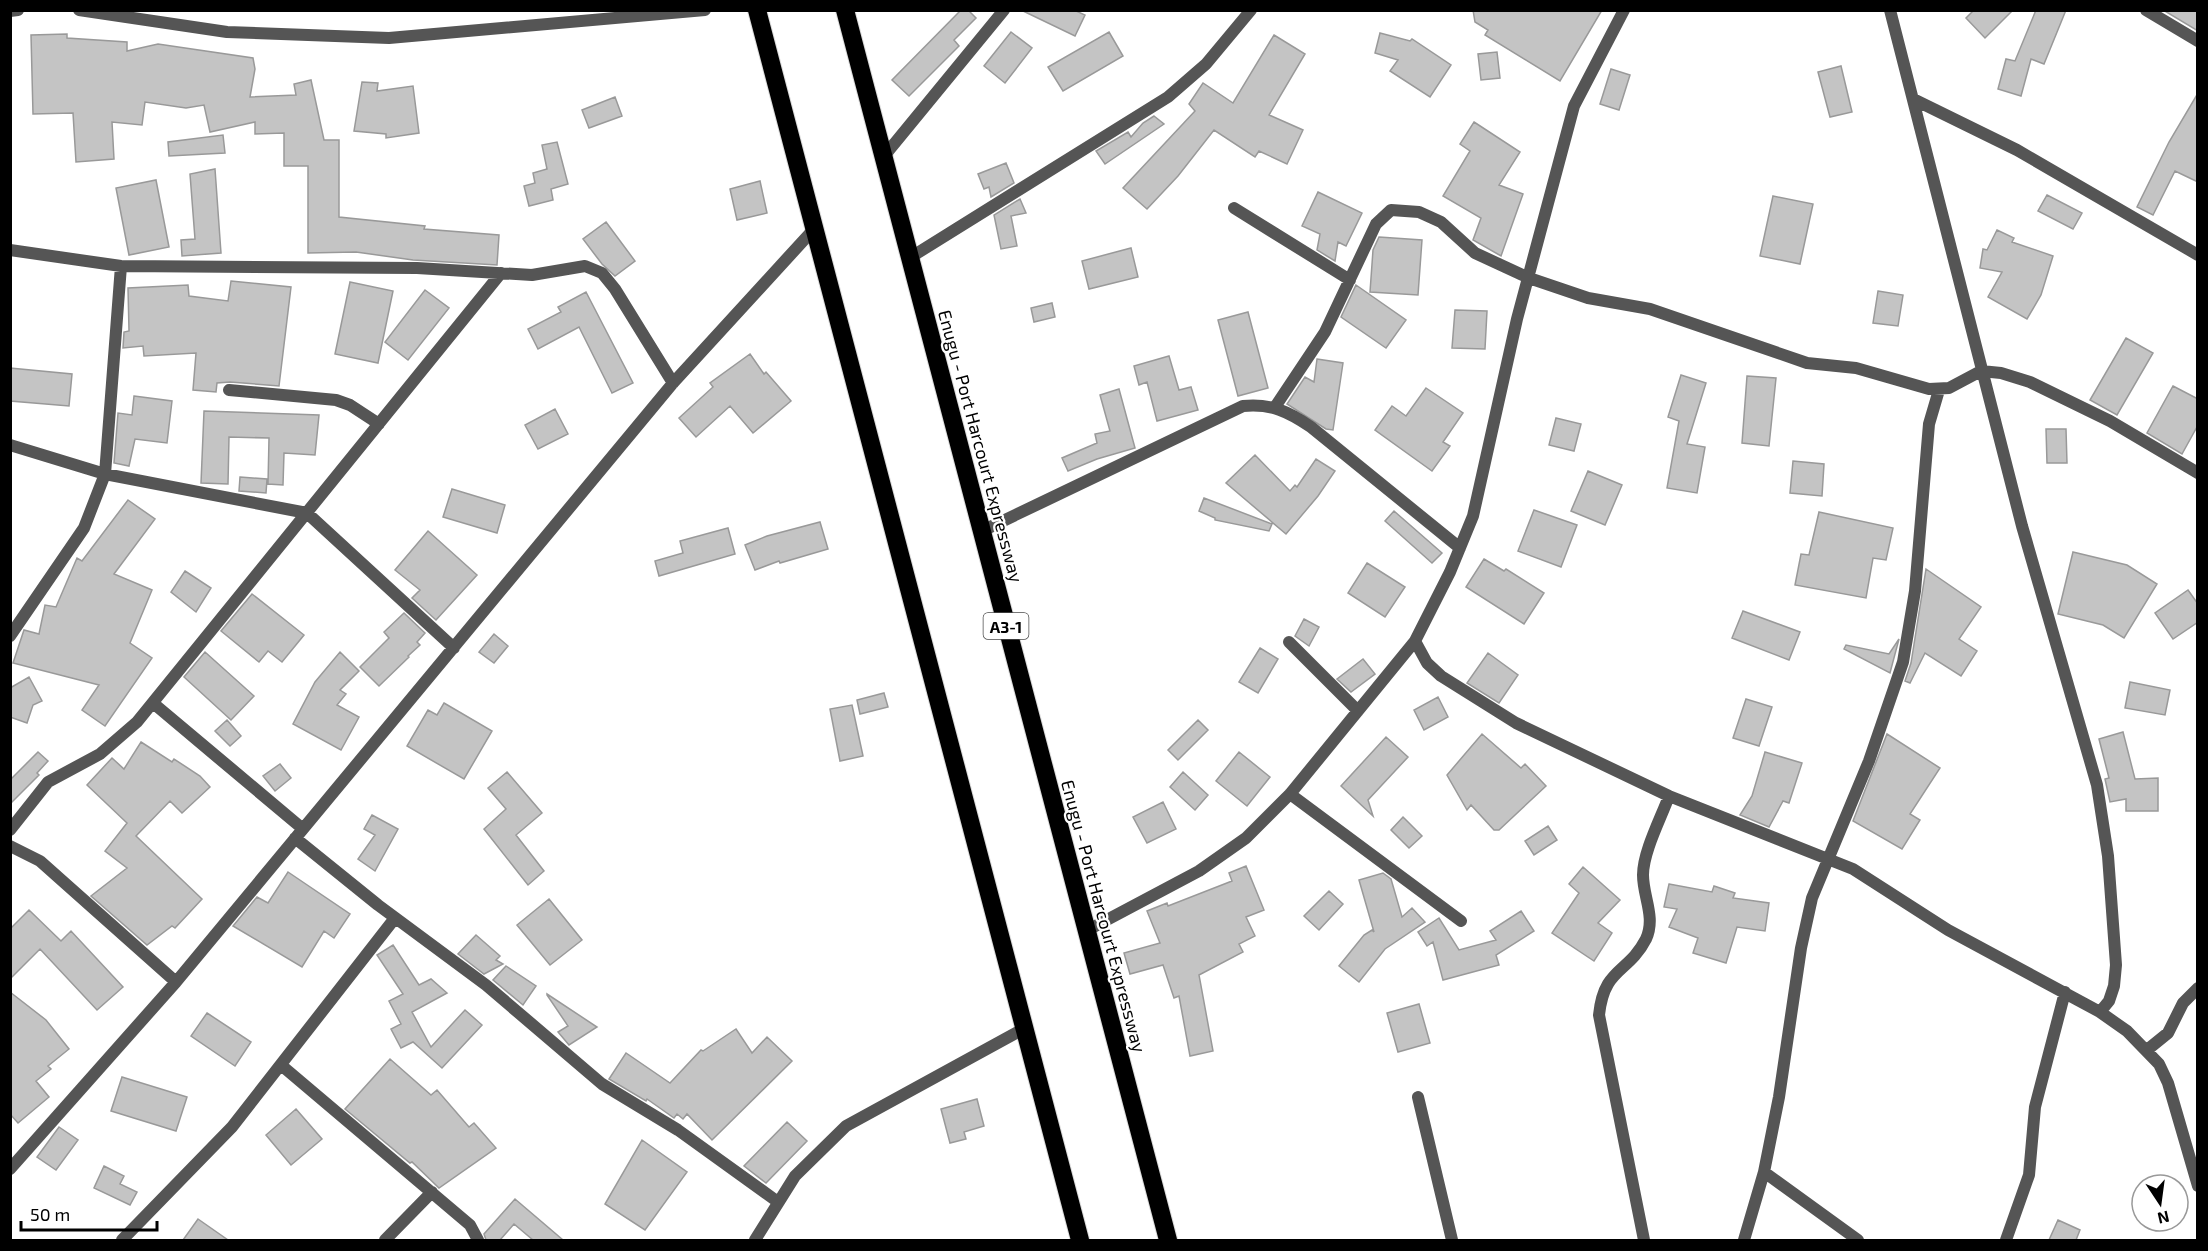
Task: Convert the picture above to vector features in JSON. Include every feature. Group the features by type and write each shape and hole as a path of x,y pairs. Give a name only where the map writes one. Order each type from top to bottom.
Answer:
{"highway":[{"path":"757,10 1080,1240"},
{"name":"Enugu - Port Harcourt Expressway","path":"845,10 885,155 1168,1240"}],"street":[{"path":"10,11 18,10"},
{"path":"79,10 227,32 390,38 705,10"},
{"path":"885,155 1004,10"},
{"path":"911,257 1168,97 1206,64 1251,10"},
{"path":"1086,932 1199,871 1246,838 1290,794 1415,641 1473,516 1529,278 1574,106 1624,10"},
{"path":"1890,10 2022,526 2097,785 2108,856 2116,965 2114,986 2109,1001 2100,1012"},
{"path":"2146,10 2198,41"},
{"path":"1913,99 2017,150 2198,255"},
{"path":"1234,208 1350,280"},
{"path":"1275,407 1325,332 1376,224 1383,215 1400,209 1419,212 1442,222 1475,253 1529,278 1588,298 1650,309 1807,363 1856,368 1939,390 1949,388 1982,371 2001,373 2030,382 2110,421 2198,473"},
{"path":"10,1169 176,982 673,383 814,228"},
{"path":"10,250 121,266 417,268 531,275 585,266 602,273 615,289 673,383"},
{"path":"10,636 84,528 105,474 121,266"},
{"path":"10,830 48,782 75,769 118,741 153,703 501,273"},
{"path":"229,390 336,400 350,405 379,423"},
{"path":"1744,1240 1764,1172 1779,1097 1801,948 1812,898 1869,761 1903,662 1915,591 1927,434 1939,390"},
{"path":"982,531 1243,406 1260,404 1275,407 1311,427 1460,548"},
{"path":"10,445 105,474 307,513 454,648"},
{"path":"1415,641 1427,663 1455,686 1516,723 1669,796 1853,868 1948,930 2100,1012 2147,1050 2158,1064 2168,1083 2198,1186"},
{"path":"1289,642 1358,711"},
{"path":"153,703 395,918 486,985 602,1084 678,1130 778,1202"},
{"path":"1290,794 1461,921"},
{"path":"1644,1240 1599,1015 1601,998 1607,981 1638,951 1647,937 1650,925 1643,875 1669,796"},
{"path":"10,846 40,861 176,982"},
{"path":"122,1240 232,1127 395,918"},
{"path":"2147,1050 2168,1033 2183,1003 2198,987"},
{"path":"2006,1240 2029,1175 2035,1107 2065,992"},
{"path":"755,1240 795,1176 846,1125 1024,1028"},
{"path":"281,1065 470,1225 478,1240"},
{"path":"1418,1097 1452,1240"},
{"path":"1764,1172 1858,1240"},
{"path":"385,1240 432,1192"}],"building":[{"path":"961,10 968,10 976,18 954,40 959,46 909,96 892,80"},
{"path":"1021,10 1074,10 1085,15 1075,36"},
{"path":"1473,10 1602,10 1560,81 1485,35 1488,30 1475,22"},
{"path":"1974,10 2013,10 1985,38 1966,18"},
{"path":"2036,10 2066,10 2044,64 2031,59 2021,96 1998,89 2006,59 2015,61"},
{"path":"2163,10 2198,10 2198,31"},
{"path":"1011,32 1032,48 1005,83 984,66"},
{"path":"1109,32 1123,56 1063,91 1048,67"},
{"path":"1380,33 1410,41 1412,39 1451,65 1430,97 1390,71 1398,60 1375,53"},
{"path":"67,34 67,38 127,42 127,51 158,44 253,58 255,69 250,97 296,95 294,84 311,80 324,140 339,140 339,217 425,226 424,229 499,235 497,265 413,260 356,252 308,253 308,166 284,166 284,133 255,134 255,122 210,132 204,105 186,108 145,102 142,125 112,122 114,159 76,162 73,113 33,114 31,35"},
{"path":"1274,35 1305,54 1269,115 1303,130 1287,164 1259,151 1255,157 1214,130 1178,176 1147,209 1123,188 1195,111 1189,104 1203,83 1233,103"},
{"path":"1497,52 1500,78 1481,80 1478,54"},
{"path":"1841,66 1852,112 1830,117 1818,72"},
{"path":"1611,69 1630,75 1619,110 1600,104"},
{"path":"362,82 378,83 377,91 413,86 419,133 386,138 386,134 354,131"},
{"path":"2198,93 2198,182 2175,171 2153,215 2137,207 2169,142"},
{"path":"615,97 622,116 589,128 582,110"},
{"path":"1154,116 1164,124 1105,164 1096,151 1128,132 1131,137 1143,123"},
{"path":"1474,122 1520,152 1499,185 1523,194 1501,256 1473,240 1481,218 1443,196 1470,151 1460,144"},
{"path":"223,135 225,153 169,156 168,142"},
{"path":"557,142 568,184 551,189 553,200 529,206 524,186 535,183 533,173 547,169 542,145"},
{"path":"1006,163 1014,183 991,197 989,187 984,189 978,174"},
{"path":"215,169 221,253 182,256 181,240 195,239 190,174"},
{"path":"156,180 169,247 129,255 116,188"},
{"path":"760,181 767,213 737,220 730,189"},
{"path":"1318,192 1362,213 1346,246 1338,242 1335,261 1317,250 1320,234 1302,226"},
{"path":"2047,195 2082,213 2073,229 2038,211"},
{"path":"1773,196 1813,204 1800,264 1760,256"},
{"path":"1020,199 1026,213 1011,216 1017,246 1001,249 994,215"},
{"path":"606,222 635,261 615,276 602,264 583,239"},
{"path":"1997,230 2014,238 2012,242 2053,256 2041,295 2027,319 1988,297 2002,272 1980,268 1983,249 1987,250"},
{"path":"1379,237 1422,240 1418,295 1370,292 1373,250"},
{"path":"1131,248 1138,277 1089,289 1082,261"},
{"path":"231,281 291,287 279,386 230,382 217,383 216,392 193,390 196,353 144,356 143,346 123,348 124,332 129,331 128,288 188,285 189,296 228,301"},
{"path":"350,282 393,291 378,363 335,354"},
{"path":"1356,285 1406,320 1386,348 1341,317"},
{"path":"425,290 449,308 408,360 385,342"},
{"path":"1878,291 1903,295 1898,326 1873,323"},
{"path":"586,292 633,383 612,393 579,327 538,349 528,329 561,312 558,307"},
{"path":"1052,303 1055,317 1034,322 1031,308"},
{"path":"1455,310 1487,311 1485,349 1452,348"},
{"path":"1248,312 1268,388 1238,396 1218,320"},
{"path":"2126,338 2153,353 2117,415 2090,400"},
{"path":"750,354 764,374 766,372 791,401 753,433 730,406 696,437 679,418 713,387 710,383"},
{"path":"1169,356 1179,390 1191,387 1198,410 1157,421 1147,382 1139,385 1134,366"},
{"path":"1317,359 1343,363 1333,430 1326,429 1287,404 1305,377 1314,382"},
{"path":"10,368 72,374 69,406 10,401"},
{"path":"1681,375 1706,383 1687,444 1705,447 1697,493 1667,488 1679,421 1668,417"},
{"path":"1747,376 1776,378 1769,446 1742,443"},
{"path":"2173,386 2198,399 2198,425 2182,454 2147,433"},
{"path":"1426,388 1463,413 1443,442 1450,446 1432,471 1375,430 1392,406 1406,416"},
{"path":"1119,389 1135,448 1097,459 1068,471 1062,458 1097,443 1095,434 1110,431 1100,395"},
{"path":"134,396 172,401 167,443 135,439 129,466 114,463 118,413 132,415"},
{"path":"555,409 568,434 538,449 525,425"},
{"path":"204,411 319,415 315,455 284,453 283,485 268,484 269,438 229,437 228,484 201,483"},
{"path":"1556,418 1581,424 1574,451 1549,445"},
{"path":"2046,429 2066,429 2067,463 2047,463"},
{"path":"1255,455 1290,491 1295,485 1297,487 1316,459 1335,471 1318,496 1286,534 1226,483"},
{"path":"1793,461 1824,464 1822,496 1790,493"},
{"path":"1588,471 1622,485 1605,525 1571,511"},
{"path":"240,477 267,479 266,493 239,491"},
{"path":"452,489 505,505 497,533 443,517"},
{"path":"1204,498 1272,524 1269,531 1215,520 1199,511"},
{"path":"128,500 155,519 114,574 152,590 130,643 152,658 105,726 82,710 99,685 13,663 24,630 39,634 45,605 56,607 77,558 82,561"},
{"path":"1534,510 1577,525 1561,567 1518,551"},
{"path":"1394,511 1442,553 1432,563 1385,521"},
{"path":"1819,512 1893,528 1886,560 1873,558 1866,598 1795,585 1801,554 1809,555"},
{"path":"820,522 828,549 780,563 779,561 755,570 745,545 767,536"},
{"path":"728,528 735,554 659,576 655,561 683,553 680,541"},
{"path":"428,531 477,575 436,620 412,598 420,590 395,570"},
{"path":"2073,552 2127,565 2157,584 2124,638 2103,625 2058,614"},
{"path":"1484,559 1504,571 1506,569 1544,593 1524,624 1466,587"},
{"path":"1367,563 1405,587 1385,617 1348,593"},
{"path":"1926,569 1981,607 1959,639 1977,651 1961,676 1925,653 1910,683 1905,681 1911,663"},
{"path":"185,571 211,588 196,612 171,592"},
{"path":"2188,590 2198,604 2198,622 2173,639 2155,613"},
{"path":"252,594 304,635 282,662 268,651 259,662 221,631"},
{"path":"1743,611 1800,632 1789,660 1732,638"},
{"path":"404,613 425,633 417,642 420,645 379,686 360,667 389,638 384,632"},
{"path":"1304,619 1319,627 1309,646 1295,636"},
{"path":"494,634 508,646 494,663 479,652"},
{"path":"1899,639 1890,673 1844,649 1846,645 1889,654"},
{"path":"1260,648 1278,659 1258,693 1239,682"},
{"path":"205,652 254,696 231,720 184,677"},
{"path":"340,652 359,671 340,690 346,694 337,705 359,717 341,750 293,724 315,682"},
{"path":"1488,653 1518,675 1499,703 1467,683"},
{"path":"1363,659 1375,674 1351,692 1337,679"},
{"path":"29,677 42,701 33,705 27,723 10,717 10,688"},
{"path":"2130,682 2170,690 2165,715 2125,708"},
{"path":"884,693 888,707 860,714 857,700"},
{"path":"1438,697 1448,717 1424,730 1414,710"},
{"path":"1746,699 1772,707 1759,746 1733,738"},
{"path":"444,703 492,731 464,779 407,746 428,710 437,715"},
{"path":"852,705 863,756 840,761 830,709"},
{"path":"227,720 241,736 230,746 215,731"},
{"path":"1198,720 1208,730 1178,760 1168,750"},
{"path":"2123,732 2135,779 2158,778 2158,811 2126,811 2126,799 2110,802 2105,779 2109,778 2099,739"},
{"path":"1482,734 1521,768 1525,764 1546,786 1499,830 1494,830 1471,805 1467,810 1447,775"},
{"path":"1887,734 1940,768 1910,814 1920,820 1902,849 1853,821"},
{"path":"1386,737 1408,757 1368,800 1373,816 1341,786"},
{"path":"141,742 172,762 174,759 200,776 210,787 182,813 170,801 136,836 202,899 175,928 172,926 147,945 91,896 127,868 105,851 127,823 87,785 112,758 124,769"},
{"path":"38,752 48,761 37,773 39,775 10,804 10,780"},
{"path":"1239,752 1270,777 1247,806 1216,781"},
{"path":"1765,752 1802,763 1789,803 1783,801 1769,827 1740,815 1752,796"},
{"path":"280,764 291,778 275,791 263,776"},
{"path":"507,772 542,813 516,835 544,871 528,885 484,829 506,809 488,788"},
{"path":"1183,772 1208,795 1195,810 1170,787"},
{"path":"1163,802 1176,829 1147,843 1133,817"},
{"path":"372,815 398,829 375,871 358,859 375,835 364,829"},
{"path":"1403,817 1422,836 1409,848 1391,830"},
{"path":"1548,826 1557,840 1534,855 1525,841"},
{"path":"1246,866 1264,910 1246,917 1255,936 1239,944 1243,952 1199,975 1213,1051 1190,1056 1179,996 1174,998 1163,965 1130,974 1124,953 1160,943 1147,911 1167,903 1168,906 1232,881 1229,873"},
{"path":"1583,867 1620,900 1598,923 1612,933 1594,961 1552,933 1579,893 1569,884"},
{"path":"288,872 350,914 334,938 324,931 302,967 233,926 257,897 268,903"},
{"path":"1383,873 1391,879 1402,917 1412,908 1425,922 1385,949 1359,982 1339,966 1364,935 1372,930 1374,932 1359,880"},
{"path":"1669,884 1712,892 1714,886 1735,893 1733,898 1769,903 1765,931 1737,927 1726,963 1693,953 1698,938 1669,927 1677,909 1664,907"},
{"path":"1329,891 1343,904 1319,930 1304,916"},
{"path":"549,899 582,940 550,965 517,925"},
{"path":"29,910 61,941 71,931 123,987 97,1010 40,949 10,979 10,929"},
{"path":"1521,911 1534,931 1496,955 1499,965 1443,980 1433,942 1427,946 1418,932 1439,918 1459,950 1496,940 1490,931"},
{"path":"476,935 500,956 496,960 503,964 484,974 458,954"},
{"path":"393,945 419,985 431,979 447,993 412,1012 431,1047 465,1010 482,1025 442,1068 413,1042 401,1048 391,1029 401,1024 389,1001 403,994 377,955"},
{"path":"506,966 536,986 523,1005 493,980"},
{"path":"10,992 46,1020 69,1049 48,1066 51,1069 36,1081 49,1097 18,1123 10,1114"},
{"path":"547,995 597,1027 569,1045 558,1032 568,1026"},
{"path":"1419,1004 1430,1043 1398,1052 1387,1013"},
{"path":"207,1013 251,1042 235,1066 191,1036"},
{"path":"736,1029 752,1053 767,1037 792,1061 712,1140 687,1114 683,1119 677,1114 674,1118 647,1099 646,1101 609,1079 626,1053 670,1083 701,1050 703,1051"},
{"path":"390,1059 431,1095 437,1090 469,1127 474,1123 496,1148 439,1188 412,1162 410,1163 345,1109"},
{"path":"122,1077 187,1097 176,1131 111,1111"},
{"path":"977,1099 984,1126 964,1132 966,1139 950,1143 941,1109"},
{"path":"296,1109 322,1139 291,1165 266,1135"},
{"path":"787,1122 807,1141 766,1183 744,1166"},
{"path":"59,1127 78,1140 56,1170 37,1157"},
{"path":"642,1140 687,1172 645,1230 605,1204"},
{"path":"104,1166 124,1176 120,1184 137,1192 130,1205 94,1188"},
{"path":"515,1199 563,1240 533,1240 514,1224 500,1240 486,1240 484,1234"},
{"path":"198,1219 228,1240 183,1240"},
{"path":"2058,1220 2080,1230 2076,1240 2049,1240"}]}
